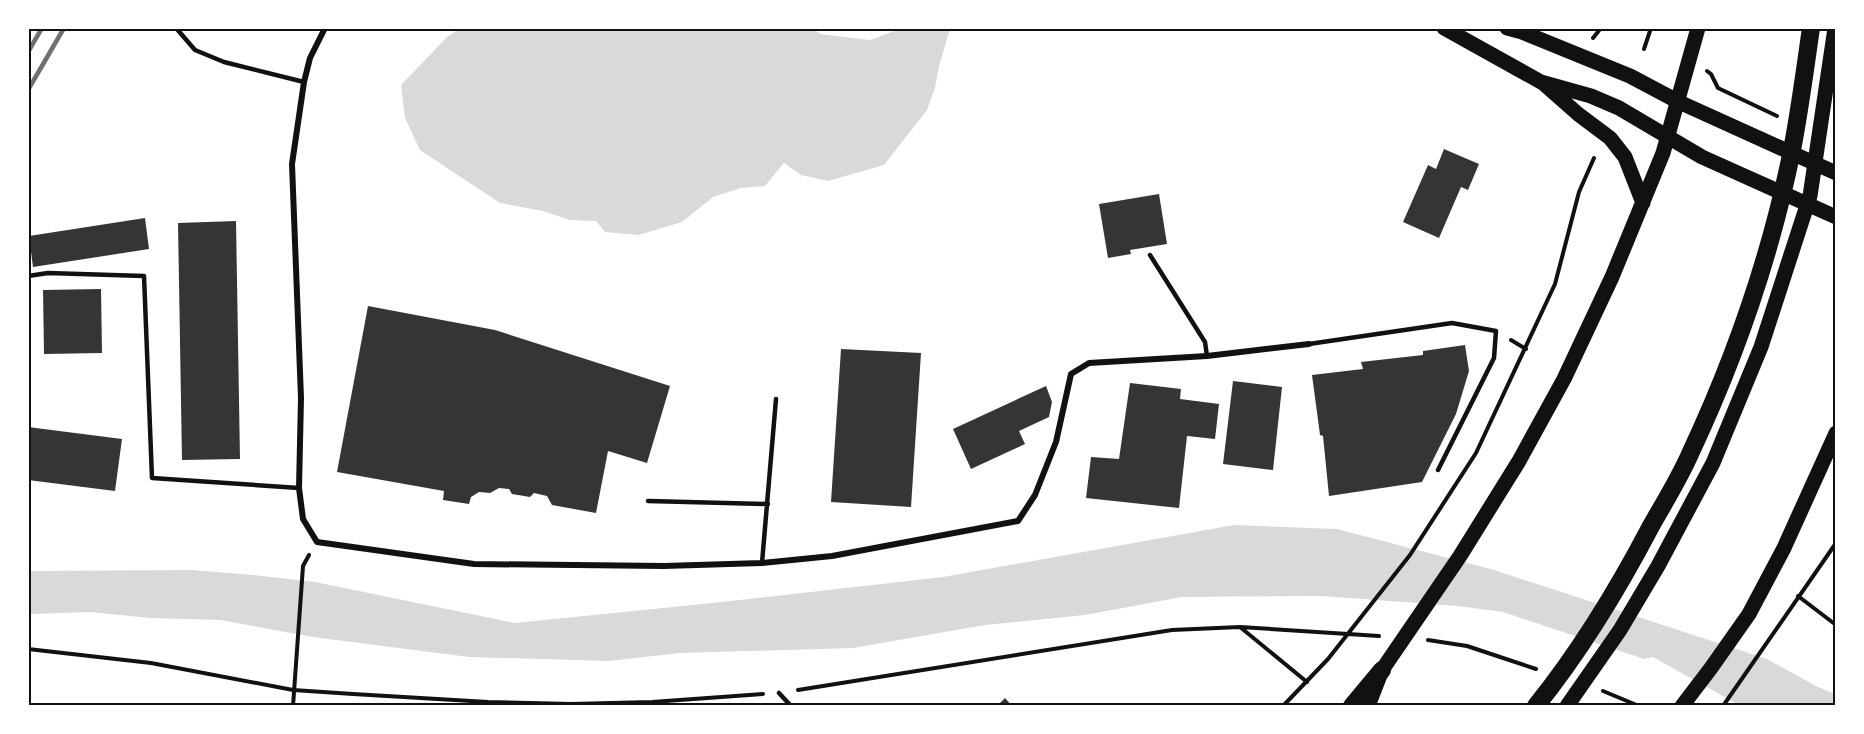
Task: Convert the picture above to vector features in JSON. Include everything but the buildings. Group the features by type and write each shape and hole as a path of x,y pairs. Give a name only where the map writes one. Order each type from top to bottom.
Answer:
{"highway":[{"path":"1538,703 1597,620 1636,555 1690,455 1736,342 1760,274 1791,151 1801,100 1810,28"},
{"path":"1352,705 1382,670"}],"main road":[{"path":"1444,28 1541,82 1610,138 1625,157 1643,203"},
{"path":"1507,28 1630,76 1679,102 1836,173"},
{"path":"1368,705 1382,670 1460,556 1520,461 1569,369 1612,277 1668,137 1698,28"},
{"path":"1567,705 1620,630 1659,566 1713,463 1761,347 1810,196 1835,28"},
{"path":"1541,82 1591,96 1619,108 1702,157 1836,217"},
{"path":"1682,705 1749,614 1784,548 1836,433"}],"street":[{"path":"325,28 310,58 304,82 292,165 301,398 299,488 303,519 317,542 474,564 664,566 762,563 832,556 1018,521 1035,495 1056,442 1071,374 1089,363 1207,356 1308,344"}],"lane":[{"path":"176,28 195,50 224,62 304,82"},
{"path":"1150,255 1205,342 1207,356"},
{"path":"28,276 48,273 144,276 152,478 299,488"},
{"path":"1308,344 1452,323 1496,331 1494,358 1438,470"},
{"path":"762,563 776,399"},
{"path":"648,501 768,504"},
{"path":"779,693 791,705"}],"path":[{"path":"1644,49 1651,28"},
{"path":"1723,705 1836,543"},
{"path":"1283,705 1328,659 1410,555"},
{"path":"293,705 303,566"},
{"path":"1798,596 1836,625"},
{"path":"1239,627 1307,682"},
{"path":"28,649 151,663 293,690 488,702 571,704 652,702 779,693 1172,630 1239,627 1387,637"},
{"path":"1421,639 1467,646 1546,672"},
{"path":"1603,691 1639,705"}],"shaded area":[{"path":"459,29 812,29 821,34 870,40 900,29 950,29 927,110 884,165 828,181 801,175 784,163 765,186 741,188 713,197 682,222 639,235 605,232 596,221 570,220 543,211 500,203 420,150 405,118 401,85 447,37"},
{"path":"1234,525 1337,529 1494,570 1767,659 1835,694 1835,705 1739,705 1653,657 1644,659 1503,612 1458,606 1322,596 1182,597 1085,615 985,625 853,648 680,653 609,661 469,657 313,637 220,620 150,618 90,612 29,614 29,571 192,570 315,582 515,623 943,577"}],"railway":[{"path":"28,52 42,28"},
{"path":"28,90 64,28"}]}
